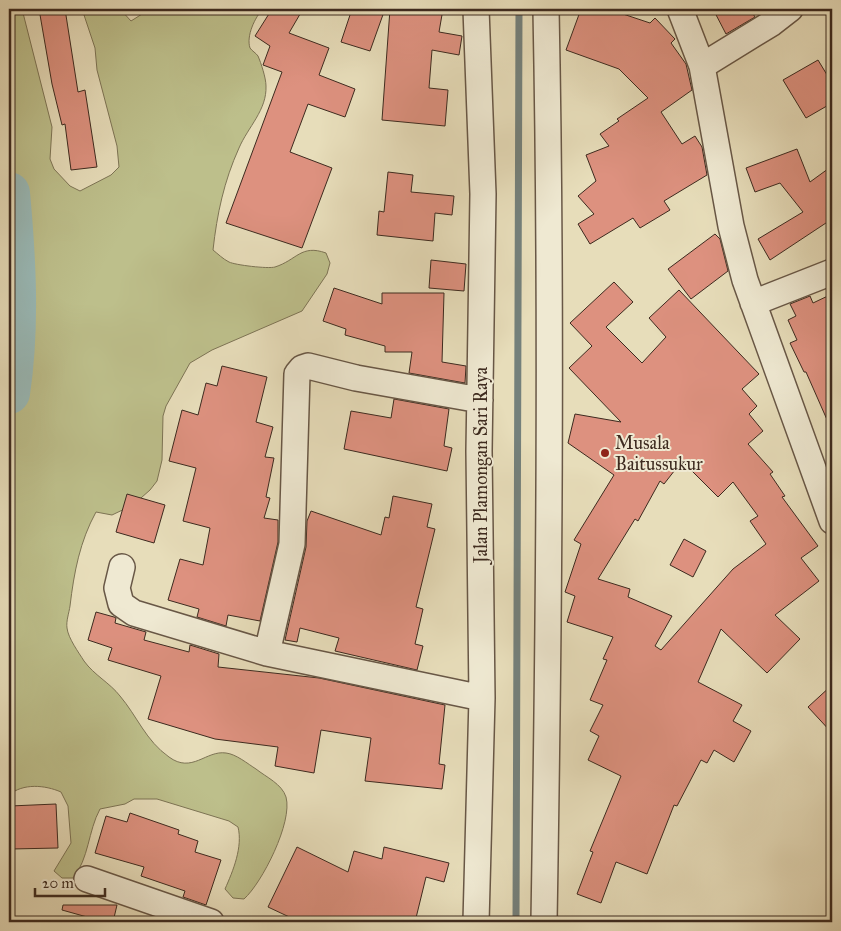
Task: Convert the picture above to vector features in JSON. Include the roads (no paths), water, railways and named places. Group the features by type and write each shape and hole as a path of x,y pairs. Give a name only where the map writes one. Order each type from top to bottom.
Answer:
{"street":[{"name":"Jalan Plamongan Sari Raya","path":"476,9 483,194 480,400 482,698 476,922"},
{"path":"544,922 550,603 550,235 546,9"},
{"path":"680,9 702,66 731,226 745,280 822,466 832,521"},
{"path":"702,66 772,23 790,9"},
{"path":"753,303 832,272"},
{"path":"267,652 292,544 297,374 302,368 308,366 356,378 480,400"},
{"path":"122,567 117,588 120,604 134,613 267,652 482,698"},
{"path":"87,879 211,922"}],"waterway":[{"path":"516,922 519,9"},
{"path":"9,193 15,293 14,343 9,393"}],"place":[{"name":"Musala Baitussukur","path":"605,453"}]}
